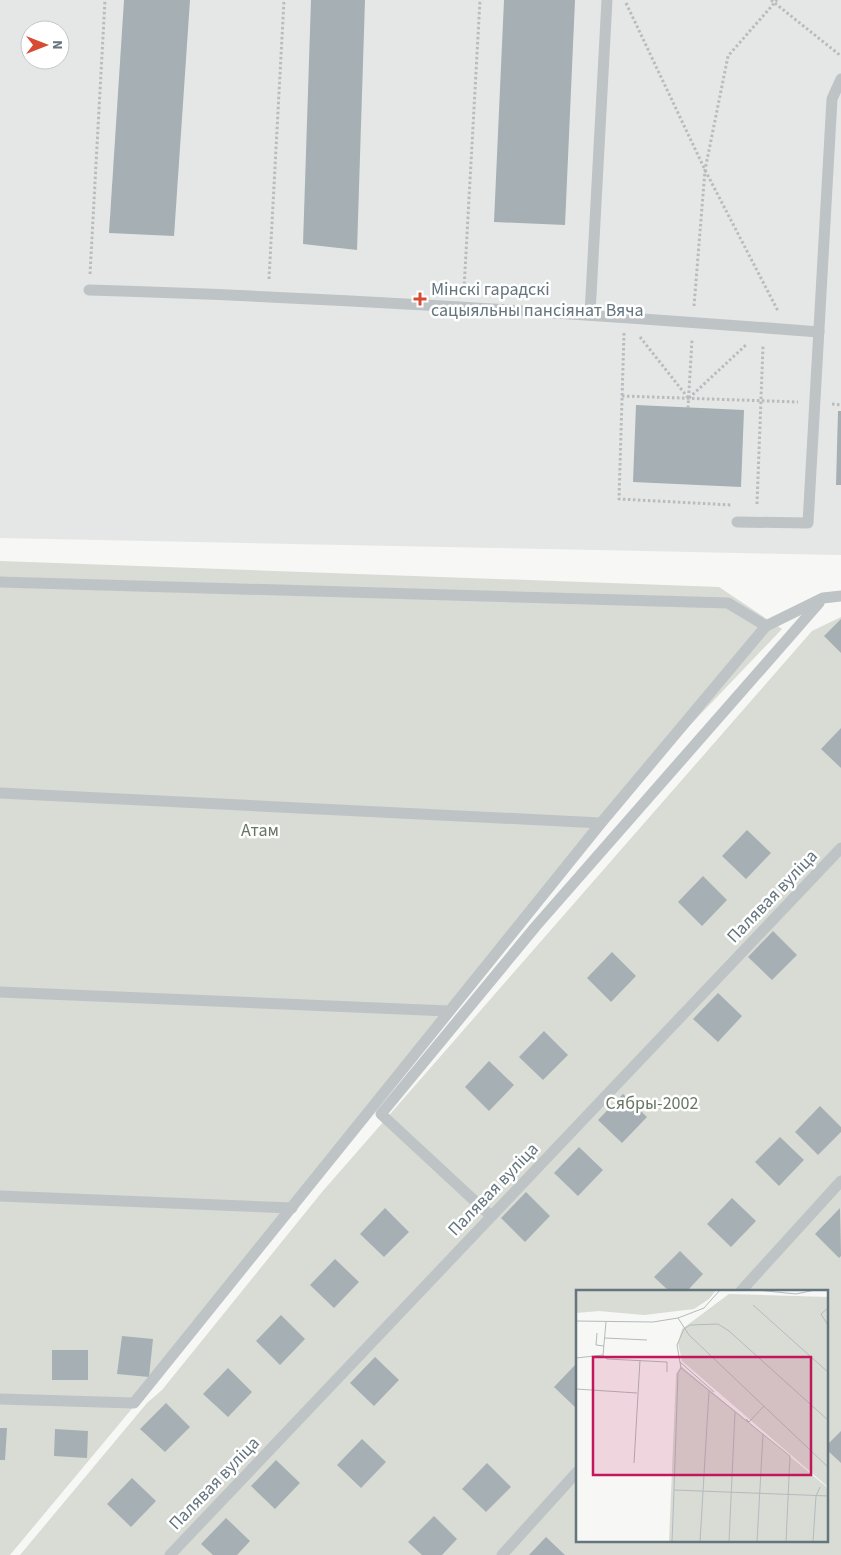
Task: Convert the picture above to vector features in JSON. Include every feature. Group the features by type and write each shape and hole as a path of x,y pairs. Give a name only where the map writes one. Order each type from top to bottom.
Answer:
{"lane":[{"path":"590,314 607,0"},
{"path":"737,522 808,523 832,99 841,80"},
{"path":"89,290 268,296 625,316 819,332"},
{"path":"0,582 728,603 766,626"},
{"path":"0,1399 134,1403 448,1011 601,823 766,626 823,598 841,596"},
{"path":"491,1216 381,1114 536,926 823,598"},
{"path":"0,793 601,823"},
{"name":"Палявая вуліца","path":"170,1555 841,848"},
{"path":"0,992 448,1011"},
{"path":"742,1290 841,1181"},
{"path":"0,1196 292,1208"},
{"path":"502,1555 576,1473"}],"path":[{"path":"89,290 105,0"},
{"path":"268,296 284,0"},
{"path":"463,307 480,0"},
{"path":"624,0 706,170 787,329"},
{"path":"688,408 706,170 728,56 774,1 841,56"},
{"path":"625,316 689,399"},
{"path":"625,316 619,499 738,505"},
{"path":"689,399 763,328"},
{"path":"747,506 757,506 763,328"},
{"path":"622,396 841,404"}],"shaded area":[{"name":"Мінскі гарадскі сацыяльны пансіянат Вяча","path":"0,0 841,0 841,555 0,538"}],"green space":[{"name":"Атам","path":"0,561 719,587 782,629 613,806 165,1369 10,1555 0,1555"},
{"name":"Сябры-2002","path":"841,617 841,1555 20,1555 147,1403 162,1390 322,1192 812,631"}],"building":[{"path":"124,0 190,0 174,236 109,233"},
{"path":"311,0 365,0 357,250 303,244"},
{"path":"504,0 575,0 565,225 494,222"},
{"path":"636,405 744,410 741,487 633,482"},
{"path":"838,411 841,411 841,485 836,485"},
{"path":"841,619 841,653 824,636"},
{"path":"841,728 841,768 821,749"},
{"path":"747,830 771,853 746,879 722,856"},
{"path":"703,876 727,900 702,926 678,902"},
{"path":"773,931 797,955 772,980 748,957"},
{"path":"612,952 636,976 611,1002 587,978"},
{"path":"718,993 742,1016 718,1042 693,1019"},
{"path":"544,1031 568,1055 543,1080 519,1057"},
{"path":"489,1061 514,1085 489,1111 465,1087"},
{"path":"623,1094 647,1117 622,1143 598,1120"},
{"path":"820,1106 841,1127 841,1132 818,1155 795,1132"},
{"path":"780,1137 804,1160 779,1186 755,1162"},
{"path":"579,1147 603,1170 578,1196 554,1173"},
{"path":"526,1192 550,1216 525,1242 501,1218"},
{"path":"732,1198 756,1221 731,1247 707,1224"},
{"path":"385,1208 409,1232 384,1257 360,1234"},
{"path":"840,1208 841,1256 839,1258 815,1234"},
{"path":"680,1251 703,1274 688,1290 668,1290 654,1277"},
{"path":"335,1259 359,1282 334,1308 310,1285"},
{"path":"281,1315 305,1339 280,1365 256,1341"},
{"path":"122,1336 153,1339 149,1377 117,1374"},
{"path":"52,1350 88,1350 88,1380 52,1380"},
{"path":"375,1357 399,1380 374,1406 350,1383"},
{"path":"576,1364 576,1408 554,1387"},
{"path":"228,1368 252,1392 228,1417 203,1394"},
{"path":"166,1403 190,1427 165,1452 140,1429"},
{"path":"0,1428 7,1428 5,1460 0,1460"},
{"path":"55,1429 88,1431 87,1458 54,1456"},
{"path":"841,1431 841,1463 828,1451 828,1444"},
{"path":"362,1439 386,1462 361,1488 337,1465"},
{"path":"276,1460 300,1483 275,1509 251,1486"},
{"path":"487,1463 511,1487 486,1512 462,1489"},
{"path":"132,1478 156,1501 131,1527 107,1504"},
{"path":"434,1516 457,1539 442,1555 422,1555 408,1542"},
{"path":"226,1518 250,1541 237,1555 213,1555 201,1544"},
{"path":"546,1537 565,1555 529,1555"}],"place":[{"name":"Мінскі гарадскі сацыяльны пансіянат Вяча","path":"420,299"}]}
